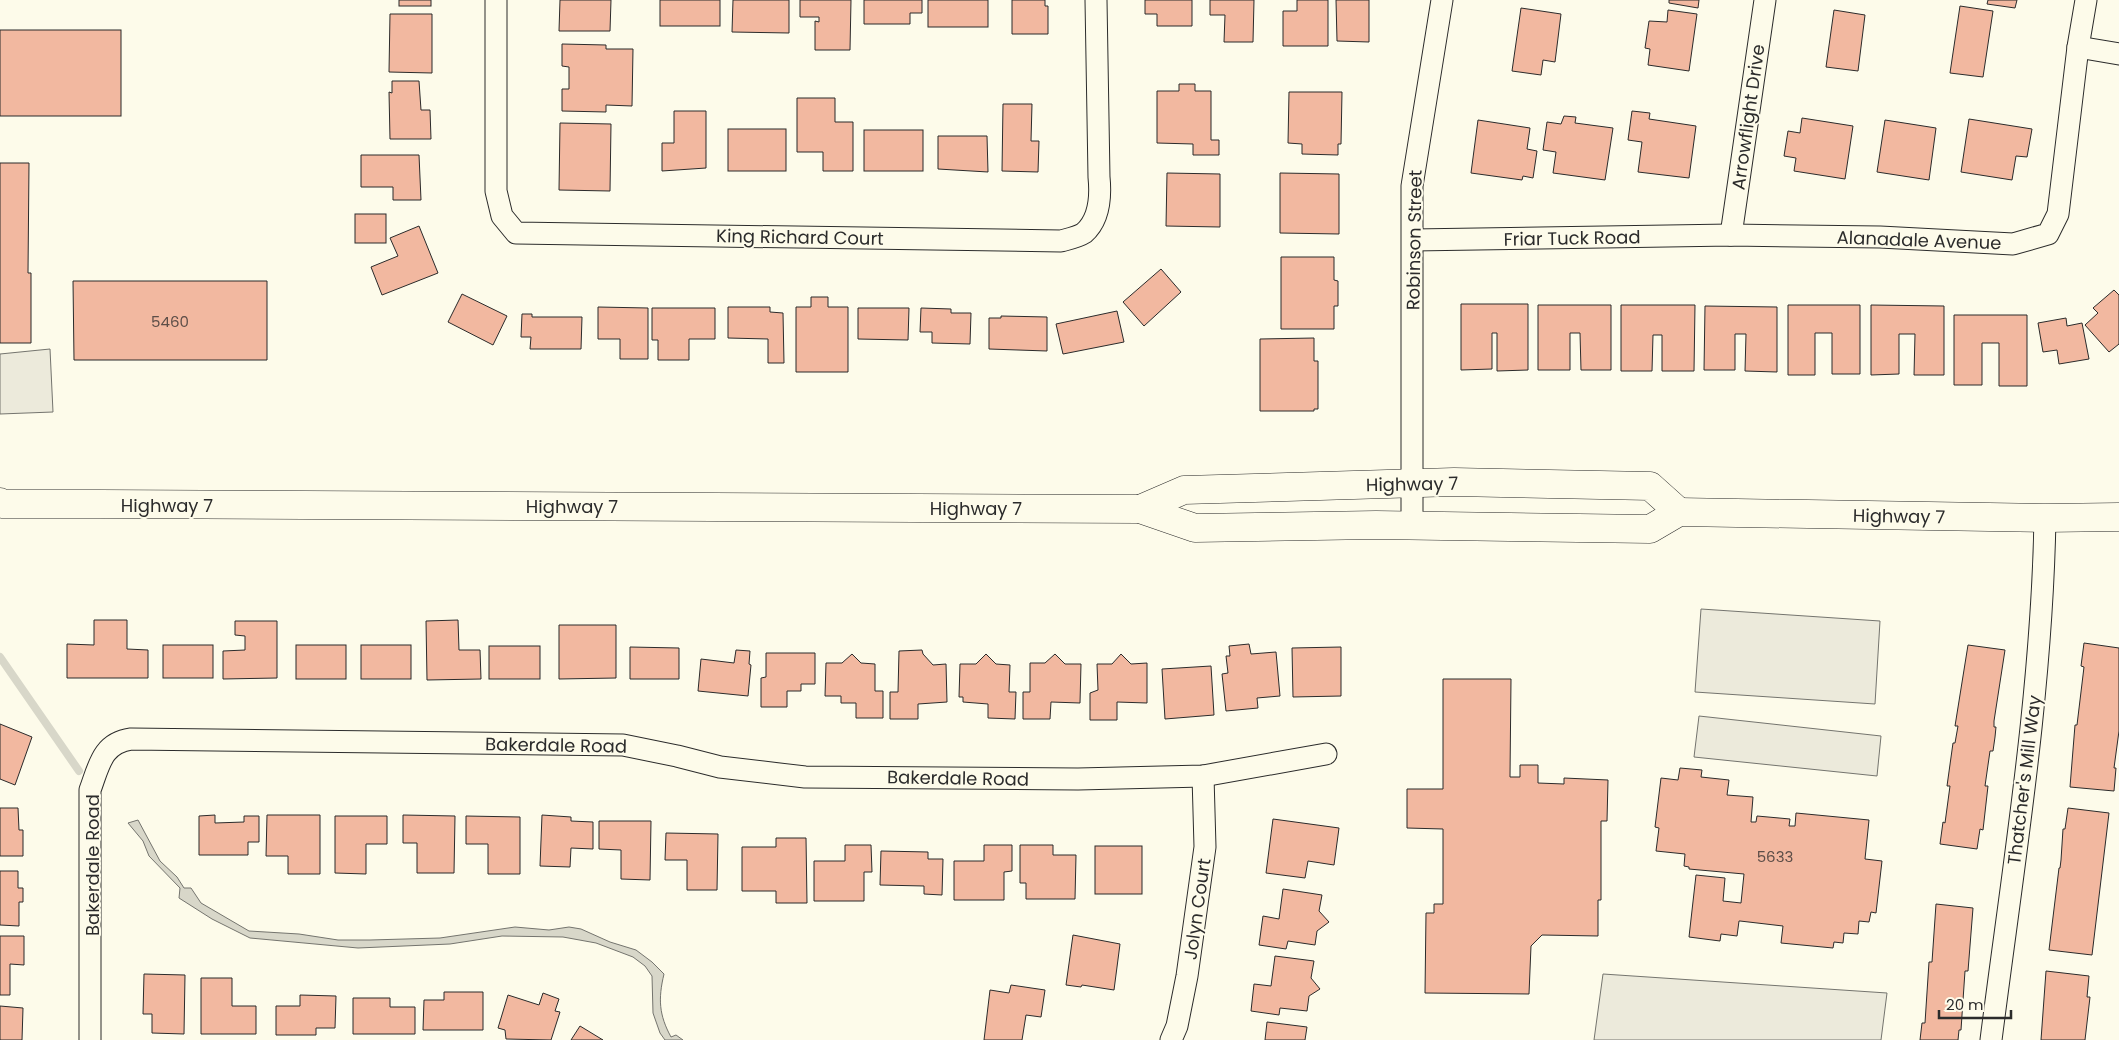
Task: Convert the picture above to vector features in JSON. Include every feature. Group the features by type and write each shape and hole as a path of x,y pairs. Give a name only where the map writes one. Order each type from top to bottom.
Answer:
{"main road":[{"name":"Highway 7","path":"1140,509 1184,490 1413,482 1650,486 1679,512"},
{"name":"Highway 7","path":"1,504 1140,509 1195,528 1376,525 1650,529 1679,512 2045,518 2119,517"}],"street":[{"name":"King Richard Court","path":"496,0 496,191 502,216 516,233 1061,241 1083,234 1097,215 1101,193 1099,177 1096,0"},
{"name":"Robinson Street","path":"1413,482 1412,186 1442,0"},
{"name":"Arrowflight Drive","path":"1731,235 1765,0"},
{"name":"Alanadale Avenue","path":"1731,235 1880,237 2013,244 2048,234 2058,214 2078,47 2086,0"},
{"path":"2078,47 2119,54"},
{"name":"Friar Tuck Road","path":"1412,240 1731,235"},
{"path":"1412,526 1413,482"},
{"name":"Thatcher's Mill Way","path":"1991,1040 2035,704 2044,576 2045,518"},
{"name":"Bakerdale Road","path":"90,1040 90,790 109,747 118,741 131,739 623,745 720,767 805,777 1078,779 1203,776 1326,754"},
{"name":"Jolyn Court","path":"1171,1040 1178,1026 1187,976 1205,847 1203,776"}],"shaded area":[{"path":"50,349 53,412 0,414 0,354"},
{"path":"1701,609 1880,621 1875,704 1695,692"},
{"path":"1699,716 1881,736 1877,776 1694,757"},
{"path":"138,820 160,861 177,877 184,888 191,888 201,903 249,931 299,934 338,940 370,940 440,938 515,927 549,930 569,927 581,929 610,942 636,950 664,974 660,999 664,1021 671,1037 676,1035 683,1040 665,1040 660,1033 653,1013 652,976 645,966 633,957 596,943 563,937 502,936 450,944 358,948 250,938 212,919 179,898 180,888 149,856 143,841 128,823"},
{"path":"1603,974 1887,993 1881,1040 1594,1040"}],"building":[{"path":"399,0 431,0 431,6 399,6"},
{"path":"560,0 611,0 610,31 559,31"},
{"path":"660,0 720,0 720,26 660,26"},
{"path":"733,0 789,0 789,33 732,32"},
{"path":"800,0 851,0 850,50 815,50 815,21 819,22 819,17 800,17"},
{"path":"864,0 922,0 922,13 910,13 910,24 864,24"},
{"path":"928,0 988,0 988,27 928,27"},
{"path":"1012,0 1045,0 1045,6 1048,6 1048,34 1012,34"},
{"path":"1145,0 1192,0 1192,26 1157,26 1157,14 1145,14"},
{"path":"1210,0 1254,0 1253,42 1224,42 1225,15 1210,15"},
{"path":"1297,0 1328,0 1328,46 1283,46 1283,11 1297,11"},
{"path":"1336,0 1369,0 1369,42 1337,41"},
{"path":"1669,0 1699,0 1698,8 1669,3"},
{"path":"1988,0 2017,0 2015,8 1987,4"},
{"path":"1960,6 1993,11 1983,77 1950,73"},
{"path":"1521,8 1561,14 1555,62 1543,60 1541,75 1512,71"},
{"path":"1668,10 1697,14 1689,71 1648,65 1650,49 1645,48 1649,21 1667,22"},
{"path":"1834,10 1865,15 1858,71 1826,67"},
{"path":"390,14 432,14 432,73 389,72"},
{"path":"0,30 121,30 121,116 0,116"},
{"path":"562,44 606,45 606,49 633,49 632,106 606,105 606,112 562,111 562,89 569,89 569,67 562,66"},
{"path":"392,81 419,81 421,110 430,110 431,139 390,139 389,92 392,93"},
{"path":"1179,84 1195,84 1195,91 1211,91 1211,140 1219,140 1219,155 1193,155 1193,144 1157,143 1157,91 1179,91"},
{"path":"1289,92 1342,92 1341,144 1338,144 1338,155 1302,154 1302,144 1288,143"},
{"path":"797,98 835,98 835,122 853,122 853,171 823,171 823,152 797,152"},
{"path":"1003,104 1032,104 1031,141 1039,141 1038,172 1002,171"},
{"path":"674,111 706,111 706,168 662,171 662,143 674,143"},
{"path":"1632,111 1650,113 1649,119 1696,126 1689,178 1638,172 1642,142 1628,140"},
{"path":"1564,116 1576,117 1575,123 1613,128 1605,180 1553,173 1556,152 1543,150 1547,122 1561,124"},
{"path":"1802,118 1853,126 1845,179 1794,171 1796,158 1784,156 1788,131 1800,133"},
{"path":"1969,119 2032,129 2027,157 2016,156 2012,180 1961,172"},
{"path":"1478,120 1530,128 1527,149 1537,151 1533,178 1523,176 1522,180 1471,173"},
{"path":"1885,120 1936,128 1929,180 1877,172"},
{"path":"560,123 611,124 610,191 559,190"},
{"path":"728,129 786,129 786,171 728,171"},
{"path":"864,130 923,130 923,171 864,171"},
{"path":"938,136 987,136 988,172 938,169"},
{"path":"361,155 419,155 421,200 393,200 393,187 361,187"},
{"path":"0,163 29,163 28,273 31,273 31,343 0,343"},
{"path":"1167,173 1220,174 1220,227 1166,226"},
{"path":"1280,173 1339,174 1339,234 1280,233"},
{"path":"355,214 386,214 386,243 355,243"},
{"path":"419,226 438,273 382,295 371,267 398,256 390,238"},
{"path":"1281,257 1334,257 1334,280 1338,281 1338,306 1334,306 1334,329 1281,329"},
{"path":"1161,269 1181,292 1144,326 1123,302"},
{"path":"73,281 267,281 267,360 74,360"},
{"path":"2114,290 2119,295 2119,344 2109,352 2085,325 2098,313 2093,308"},
{"path":"462,294 507,316 493,345 448,322"},
{"path":"811,297 828,297 828,307 848,307 848,372 796,372 796,307 811,307"},
{"path":"1461,304 1528,304 1528,370 1497,371 1497,333 1492,333 1492,369 1461,370"},
{"path":"1538,305 1611,305 1611,370 1581,370 1580,333 1570,333 1570,370 1538,370"},
{"path":"1621,305 1695,305 1694,371 1662,371 1662,335 1653,335 1652,371 1621,371"},
{"path":"1788,305 1860,305 1860,374 1832,374 1832,333 1815,333 1815,375 1788,375"},
{"path":"1871,305 1944,306 1944,375 1914,375 1915,334 1899,334 1899,374 1871,375"},
{"path":"1705,306 1777,307 1777,372 1745,371 1746,334 1735,334 1735,370 1704,370"},
{"path":"598,307 648,308 648,359 620,359 620,339 598,339"},
{"path":"728,307 770,307 770,312 783,313 784,363 768,363 768,339 728,338"},
{"path":"652,308 715,308 715,339 689,339 689,360 658,360 658,340 652,340"},
{"path":"858,308 909,308 908,340 858,339"},
{"path":"921,308 951,309 951,313 971,313 970,344 932,343 932,332 920,332"},
{"path":"1117,311 1124,342 1063,354 1056,324"},
{"path":"522,314 532,314 532,317 582,317 581,349 530,349 531,337 521,337"},
{"path":"1954,315 2027,315 2027,386 1999,386 1999,343 1982,343 1982,385 1954,385"},
{"path":"1001,316 1047,317 1047,351 989,349 989,318 1001,318"},
{"path":"2066,318 2067,326 2082,323 2089,359 2059,364 2057,350 2043,352 2038,323"},
{"path":"1314,338 1314,361 1318,361 1318,409 1314,409 1314,411 1260,411 1260,339"},
{"path":"94,620 127,620 127,649 148,650 148,678 67,678 67,644 94,645"},
{"path":"458,620 459,650 480,650 481,679 427,680 426,621"},
{"path":"235,621 277,621 277,678 223,679 223,651 245,650 245,636 235,635"},
{"path":"559,625 616,625 616,678 559,679"},
{"path":"2084,643 2119,648 2119,731 2114,768 2116,768 2114,791 2070,787 2075,725 2077,725 2084,667 2081,666"},
{"path":"1249,644 1251,654 1276,652 1280,696 1257,698 1258,708 1226,711 1222,674 1228,673 1226,656 1230,656 1229,646"},
{"path":"163,645 213,645 213,678 163,678"},
{"path":"296,645 346,645 346,679 296,679"},
{"path":"361,645 411,645 411,679 361,679"},
{"path":"1968,645 2005,650 1994,721 1994,727 1996,727 1993,751 1990,751 1985,786 1988,786 1983,830 1980,829 1977,849 1940,844 1943,822 1945,823 1950,786 1947,786 1953,743 1955,743 1958,726 1955,726"},
{"path":"489,646 540,646 540,679 489,679"},
{"path":"630,647 679,648 679,679 630,679"},
{"path":"1341,647 1341,696 1293,697 1292,648"},
{"path":"736,650 750,651 749,664 751,665 748,696 698,691 701,659 734,663"},
{"path":"922,650 923,654 933,665 946,664 947,702 918,704 918,719 890,719 890,692 898,692 899,651"},
{"path":"766,653 815,653 815,684 801,684 801,691 787,691 787,707 761,707 761,678 766,677"},
{"path":"852,654 861,663 875,664 875,691 883,691 883,718 856,718 856,703 841,703 841,696 825,696 826,663 842,663"},
{"path":"986,654 996,664 1010,665 1009,692 1016,692 1015,719 988,718 988,704 963,702 963,697 959,697 960,664 976,664"},
{"path":"1055,654 1065,664 1081,664 1080,703 1051,702 1050,719 1023,719 1023,692 1030,692 1030,663 1045,663"},
{"path":"1121,654 1131,664 1147,663 1147,703 1117,702 1117,720 1090,720 1090,693 1098,690 1097,664 1112,664"},
{"path":"1211,666 1214,715 1165,719 1162,669"},
{"path":"1443,679 1511,679 1510,777 1520,777 1520,765 1538,765 1538,783 1564,784 1564,778 1608,780 1607,821 1601,821 1601,900 1598,900 1598,936 1542,935 1531,946 1529,994 1425,993 1426,913 1434,913 1434,904 1443,904 1443,829 1407,828 1407,789 1443,789"},
{"path":"0,724 32,737 15,785 0,779"},
{"path":"1680,768 1702,770 1701,777 1729,780 1727,795 1753,797 1751,822 1756,822 1757,816 1790,819 1789,826 1795,826 1796,813 1869,820 1865,859 1882,861 1876,913 1871,912 1869,922 1859,921 1858,934 1844,933 1843,943 1834,942 1833,948 1781,943 1783,926 1740,921 1737,936 1721,934 1720,941 1689,937 1696,875 1725,878 1723,901 1741,903 1744,874 1689,869 1689,867 1684,866 1685,854 1656,851 1659,828 1655,827 1661,778 1678,780"},
{"path":"0,808 18,808 19,830 23,830 23,856 0,856"},
{"path":"2068,808 2109,813 2092,955 2049,950 2061,860 2063,829 2065,829"},
{"path":"215,815 215,823 244,822 244,816 259,816 259,842 248,842 248,855 199,855 199,816"},
{"path":"267,815 320,815 320,874 288,874 288,856 266,856"},
{"path":"403,815 455,816 454,873 417,873 417,843 403,843"},
{"path":"542,815 571,817 571,821 593,822 593,849 571,848 570,867 540,866"},
{"path":"335,816 387,816 387,844 366,844 366,874 335,873"},
{"path":"466,816 520,817 520,874 488,874 488,844 466,844"},
{"path":"1273,819 1339,828 1334,865 1308,861 1305,878 1266,873"},
{"path":"599,821 651,821 650,880 621,879 621,850 599,849"},
{"path":"666,833 718,834 717,890 687,890 687,860 665,860"},
{"path":"776,838 806,838 807,903 776,903 776,891 742,891 742,847 776,847"},
{"path":"845,845 871,845 872,872 864,872 864,901 814,901 814,861 845,861"},
{"path":"984,845 1012,845 1012,871 1004,872 1004,900 954,900 954,861 984,861"},
{"path":"1020,845 1053,845 1053,855 1076,855 1075,899 1026,899 1026,883 1020,883"},
{"path":"1095,846 1142,846 1142,894 1095,894"},
{"path":"881,851 928,852 928,859 943,859 942,895 924,894 924,886 880,885"},
{"path":"0,871 18,871 18,888 23,888 23,902 19,902 19,926 0,925"},
{"path":"1283,889 1322,895 1319,911 1329,922 1317,931 1315,945 1288,941 1286,949 1259,945 1263,916 1279,919"},
{"path":"1936,904 1973,908 1968,971 1965,971 1961,1030 1959,1030 1958,1040 1920,1040 1922,1023 1925,1023 1929,962 1932,962"},
{"path":"1073,935 1120,944 1114,990 1082,985 1081,987 1066,985"},
{"path":"0,936 24,936 24,965 10,964 10,995 0,995"},
{"path":"1275,956 1314,961 1311,978 1320,989 1309,996 1307,1011 1280,1008 1279,1015 1251,1011 1254,984 1271,986"},
{"path":"2046,971 2089,976 2087,997 2090,997 2085,1040 2041,1040"},
{"path":"144,974 185,975 184,1034 152,1033 152,1014 143,1014"},
{"path":"201,978 232,978 232,1006 256,1006 256,1034 201,1034"},
{"path":"1011,985 1045,990 1041,1017 1026,1015 1022,1040 984,1040 990,990 1009,993"},
{"path":"444,992 483,992 483,1030 423,1030 424,1000 444,1000"},
{"path":"543,993 559,999 555,1011 560,1012 551,1040 506,1039 505,1030 498,1028 508,995 539,1005"},
{"path":"300,995 336,996 335,1028 316,1028 316,1035 276,1035 276,1006 300,1006"},
{"path":"353,998 390,998 390,1007 415,1007 415,1034 353,1034"},
{"path":"0,1006 23,1008 22,1040 0,1040"},
{"path":"1267,1022 1307,1027 1305,1040 1265,1040"},
{"path":"580,1026 603,1040 571,1040"}],"waterway":[{"path":"0,657 79,771"}]}
